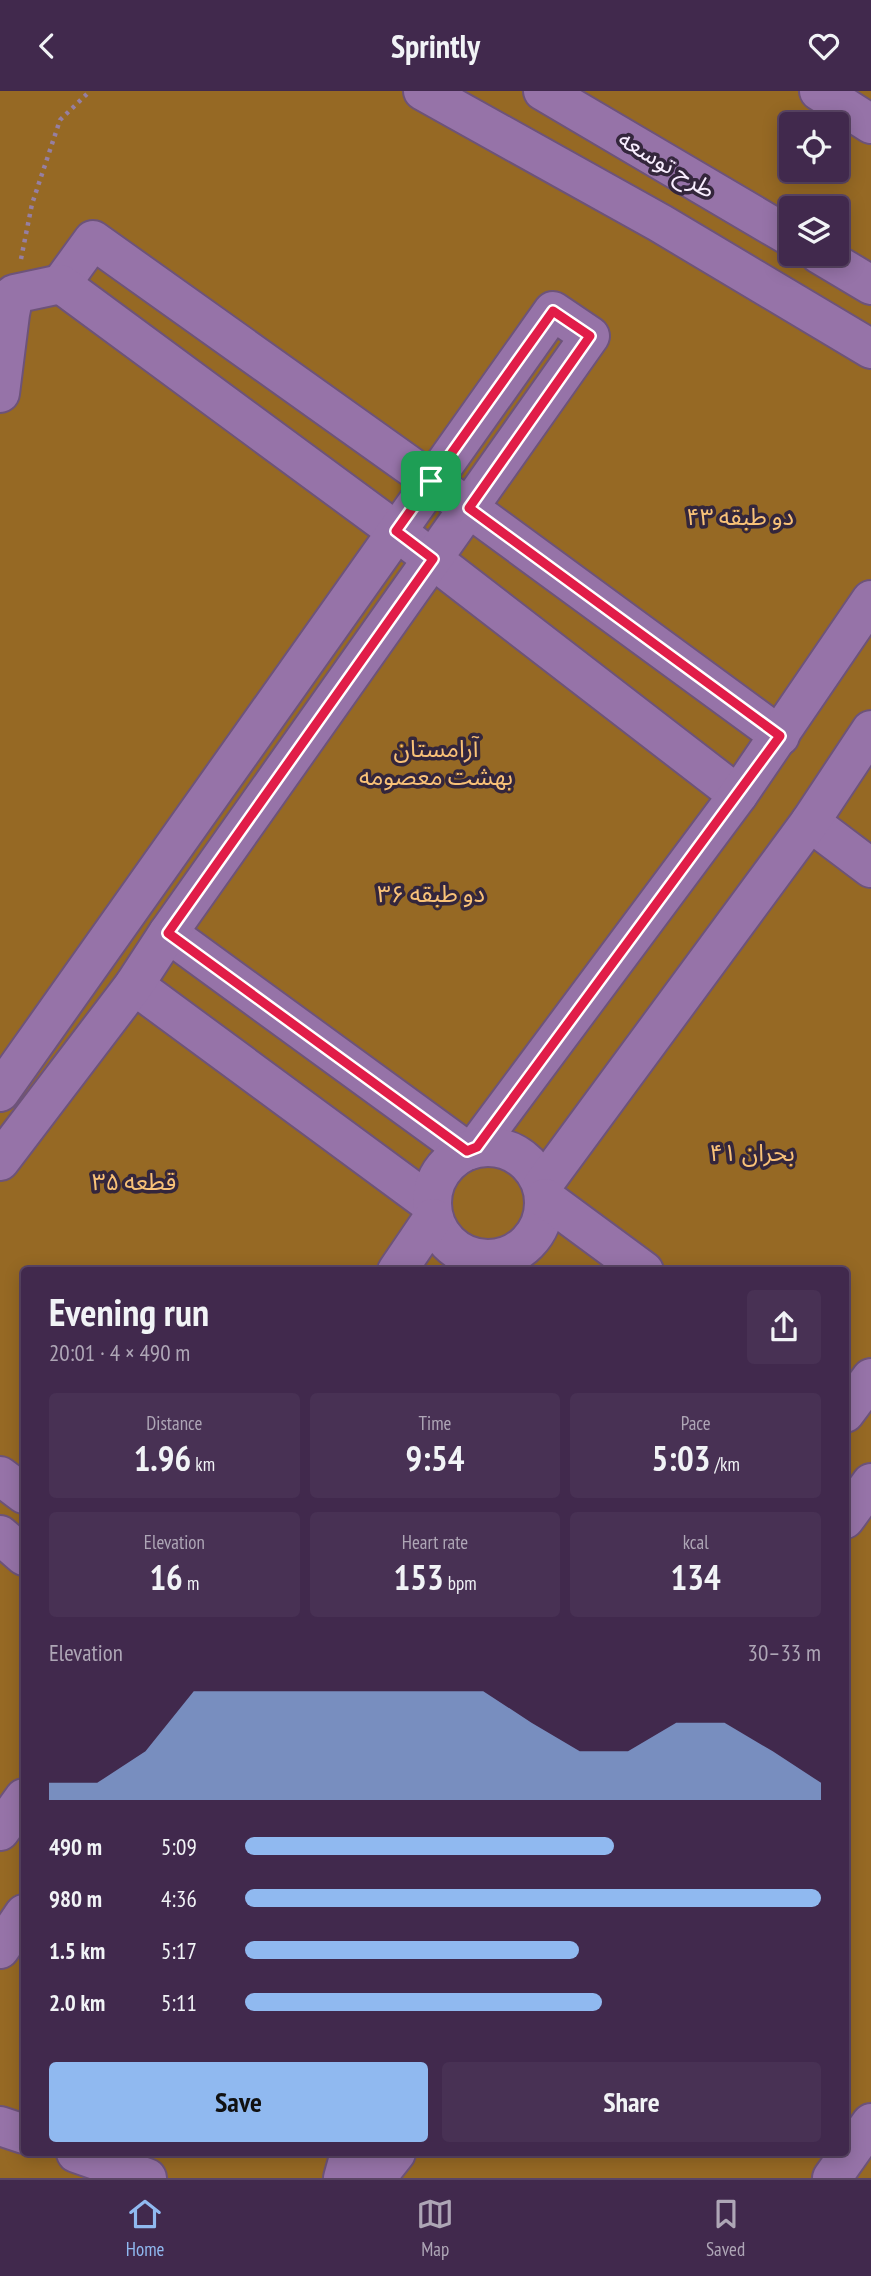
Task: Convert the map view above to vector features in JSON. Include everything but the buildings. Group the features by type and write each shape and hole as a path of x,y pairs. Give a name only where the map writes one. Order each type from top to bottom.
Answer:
{"lane":[{"path":"423,91 660,223 871,349"},
{"name":"طرح توسعه","path":"543,91 779,230"},
{"path":"819,91 871,124"},
{"path":"0,393 14,294 61,284 93,240 469,508 780,736"},
{"path":"839,266 871,285"},
{"path":"61,284 396,531 738,795"},
{"path":"0,1092 553,311 590,336 134,985 0,1161"},
{"path":"399,1267 432,1211 436,1182 448,1163 472,1149 738,795 871,600"},
{"path":"134,985 432,1211 444,1238 461,1252 502,1263 538,1230 544,1192 810,822 859,773 871,730"},
{"path":"810,822 871,868"},
{"path":"168,933 472,1149 504,1149 528,1162 544,1192 640,1267"},
{"path":"849,1408 871,1378"},
{"path":"0,1476 21,1492"},
{"path":"854,1524 871,1483"},
{"path":"0,1535 21,1553"},
{"path":"0,1831 21,1802"},
{"path":"0,1949 21,1918"},
{"path":"849,2154 871,2123"},
{"path":"0,2126 21,2133"},
{"path":"85,2156 147,2178"},
{"path":"343,2178 349,2156"},
{"path":"376,2178 394,2156"},
{"path":"832,2178 848,2156"}],"path":[{"path":"14,294 32,204 60,120 90,91"}],"green space":[{"name":"آرامستان بهشت معصومه","path":"0,91 871,91 871,2178 0,2178"}],"route":[{"path":"553,311 590,336 469,508 780,736 477,1147 467,1151 168,933 433,559 396,531 431,481 553,311"}],"park label":[{"name":"۴۳ دو طبقه","path":"740,516"},
{"name":"۳۶ دو طبقه","path":"431,893"},
{"name":"۴۱ بحران","path":"752,1152"},
{"name":"قطعه ۳۵","path":"134,1181"}]}
